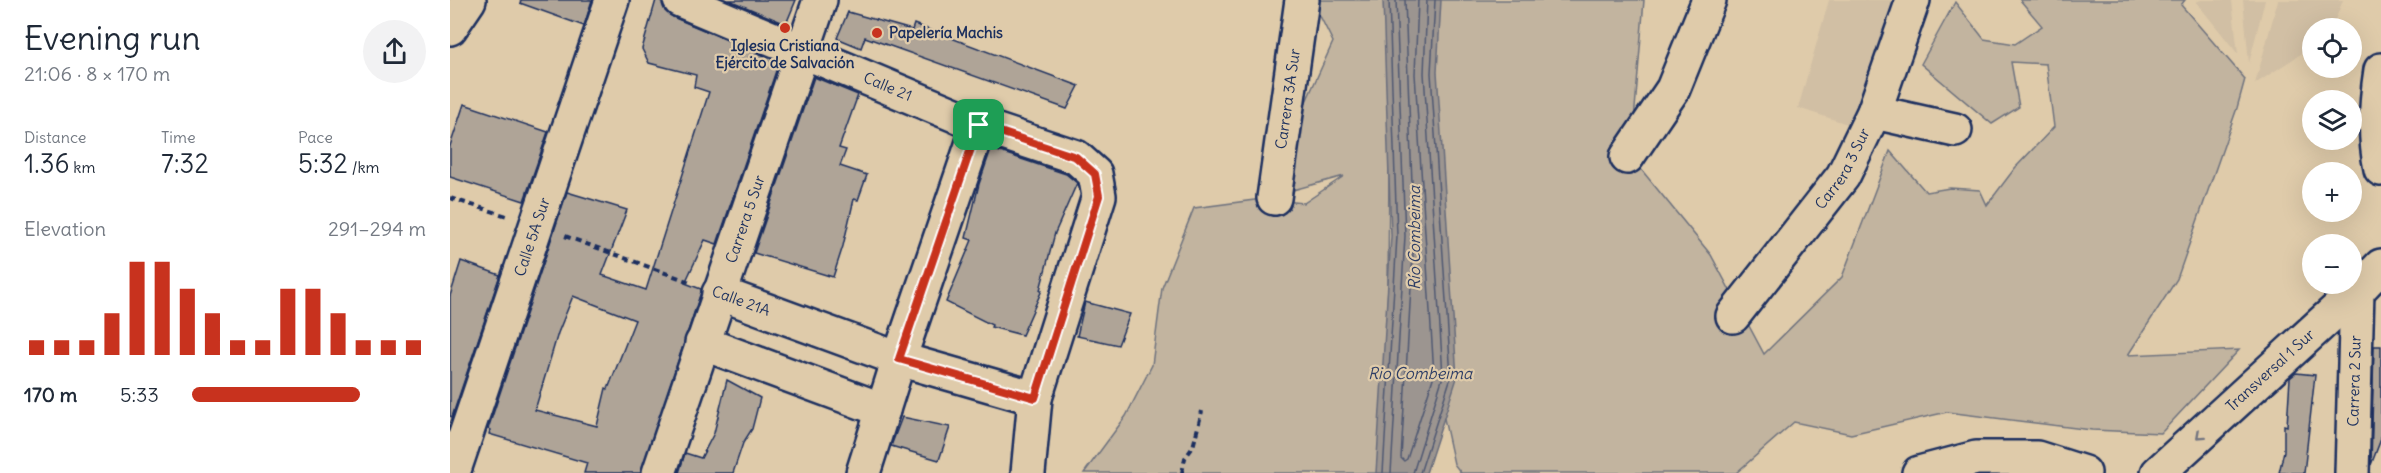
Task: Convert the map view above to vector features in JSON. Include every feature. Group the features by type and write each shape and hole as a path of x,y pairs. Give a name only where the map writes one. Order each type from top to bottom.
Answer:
{"street":[{"path":"450,28 469,0"},
{"name":"Calle 5A Sur","path":"453,473 612,0"},
{"name":"Calle 21","path":"680,0 979,125 1076,157 1095,174 1099,196 1035,398"},
{"name":"Carrera 5 Sur","path":"659,473 820,0"},
{"name":"Carrera 3A Sur","path":"1274,198 1302,0"},
{"path":"1627,157 1673,89 1708,0"},
{"name":"Carrera 3 Sur","path":"1733,316 1843,176 1874,112 1913,0"},
{"path":"2379,89 2378,156 2381,169"},
{"path":"1874,112 1955,130"},
{"path":"863,473 899,359 979,125"},
{"name":"Transversal 1 Sur","path":"2362,285 2381,266"},
{"name":"Calle 21A","path":"719,293 899,359 1035,398"},
{"name":"Transversal 1 Sur","path":"2158,473 2353,294"},
{"name":"Carrera 2 Sur","path":"2352,473 2356,294"},
{"path":"702,343 883,410"},
{"path":"1028,473 1035,398"},
{"path":"1919,473 1976,458 2037,458 2084,473"}],"path":[{"name":"Calle 21A","path":"450,198 535,225 719,293"},
{"path":"1182,473 1185,458 1193,447 1202,411"}],"shaded area":[{"path":"1312,0 1644,0 1631,157 1711,255 1764,354 1842,277 1890,151 1926,192 1950,188 1980,190 1987,205 2015,168 2054,127 2046,64 2011,62 2019,107 1992,124 1921,64 1955,2 1984,39 2015,44 2042,26 2020,0 2185,0 2181,5 2245,79 2177,279 2128,355 2239,350 2161,433 2092,430 1947,412 1851,434 1794,422 1736,473 1461,473 1454,464 1389,168 1388,286 1380,473 1084,473 1126,416 1152,365 1162,288 1194,208 1262,199 1333,42","holes":["1344,176 1304,203 1264,198"]},
{"path":"1829,0 1897,0 1860,128 1798,108"},
{"path":"2232,0 2238,54 2196,2"},
{"path":"2243,0 2265,0 2249,63"},
{"path":"2278,0 2343,0 2336,18 2302,18 2302,53 2255,84"}],"water":[{"name":"Rio Combeima","path":"1383,0 1441,0 1437,72 1457,378 1426,473 1376,473 1391,236"}],"building":[{"path":"521,0 592,0 584,26 520,3"},
{"path":"656,0 662,0 665,11 673,17 772,59 771,62 778,65 717,244 705,240 685,283 701,289 701,292 641,473 584,473 587,463 489,434 488,429 567,192 627,210 602,275 646,290 709,92 694,87 696,75 649,63 642,49","holes":["573,296 635,320 608,389 606,388 597,426 535,410 558,333"]},
{"path":"729,0 796,0 786,24"},
{"path":"848,12 912,30 914,24 1079,86 1067,109 865,37 861,48 837,38"},
{"path":"814,77 858,95 839,148 846,150 840,166 867,175 858,200 854,199 833,277 754,253"},
{"path":"464,104 548,132 524,201 450,177 450,146"},
{"path":"991,149 1066,174 1077,183 1055,233 1040,290 1042,290 1022,335 991,327 992,325 946,302 972,240 966,238 979,184"},
{"path":"461,261 500,275 452,417 450,416 450,296"},
{"path":"1085,302 1130,314 1118,345 1077,336"},
{"path":"2374,346 2381,346 2381,439 2371,465"},
{"path":"2296,373 2315,375 2304,473 2279,473 2284,451 2284,425 2287,426 2290,378"},
{"path":"727,380 760,398 752,429 743,443 733,473 679,473 685,453 701,458 714,433"},
{"path":"902,417 950,427 939,460 891,446"}],"place":[{"name":"Iglesia Cristiana Ejército de Salvación","path":"785,28"},
{"name":"Papelería Machis","path":"877,33"}],"route":[{"path":"979,125 1076,157 1095,174 1099,196 1035,398 899,359 979,125"}],"water label":[{"name":"Río Combeima","path":"1414,238"}]}
